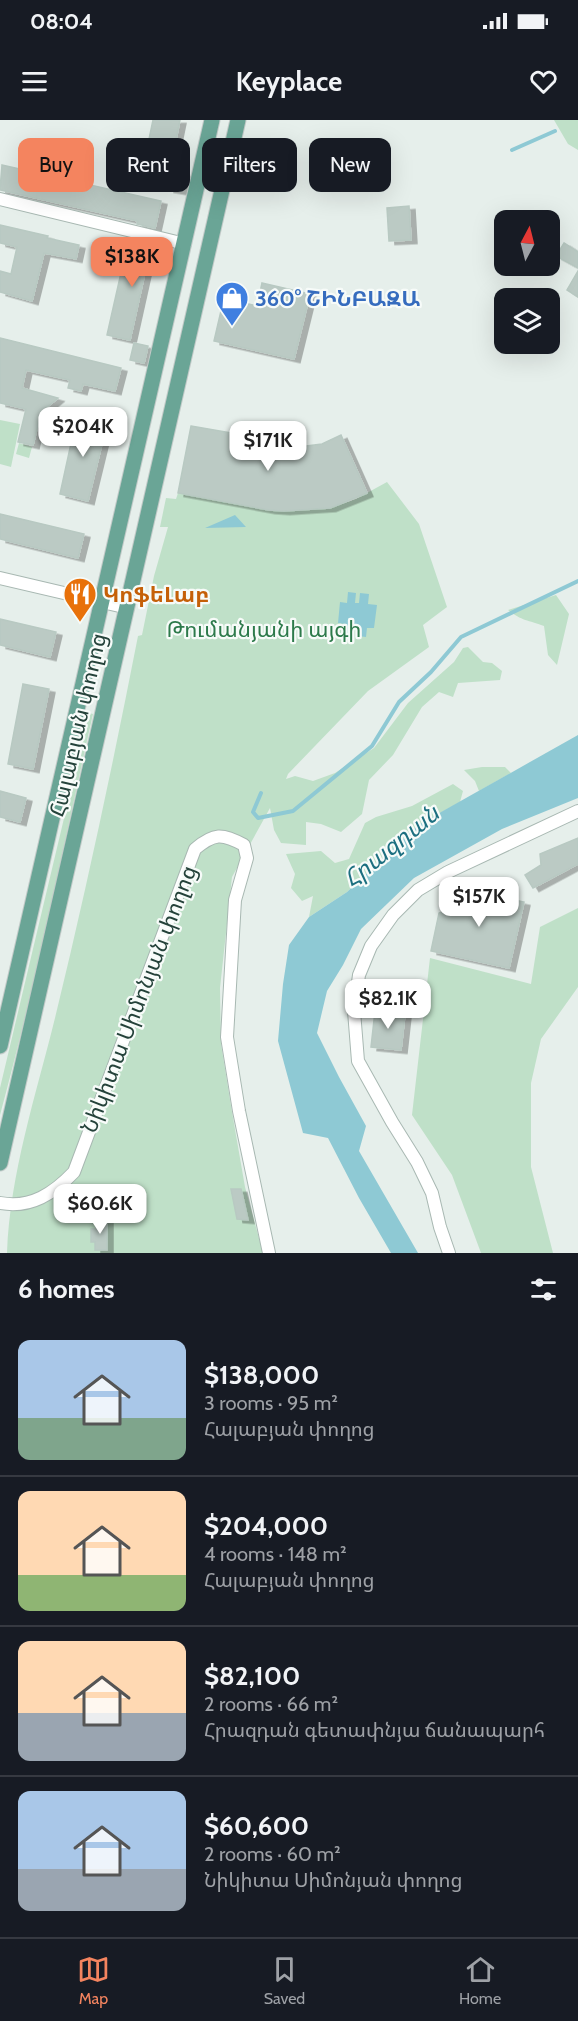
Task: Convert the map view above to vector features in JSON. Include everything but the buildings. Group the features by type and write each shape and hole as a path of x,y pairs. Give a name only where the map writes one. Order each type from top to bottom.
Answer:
{"main road":[{"name":"Հալաբյան փողոց","path":"0,1046 212,120"},
{"name":"Հալաբյան փողոց","path":"0,1163 238,120"}],"street":[{"path":"0,200 185,244"},
{"path":"0,578 128,608"},
{"path":"449,1253 432,1193 358,1061 354,1011 359,975 371,946 393,915 418,890 448,872 578,811"},
{"name":"Նիկիտա Սիմոնյան փողոց","path":"0,1203 35,1202 61,1186 74,1172 195,849 208,838 225,837 244,845 247,858 235,900 226,1037 269,1253"}],"green space":[{"path":"554,120 578,120 578,150 568,144"},
{"path":"0,420 20,424 11,467 0,464"},
{"path":"19,443 32,447 29,458 16,454"},
{"name":"Թումանյանի այգի","path":"387,482 419,524 447,607 423,625 429,647 368,691 288,774 286,779 295,776 313,781 335,773 374,748 408,703 454,662 463,648 468,647 483,662 492,663 502,671 500,680 458,683 453,697 439,692 422,707 393,755 369,780 362,814 341,832 321,824 306,822 306,845 281,843 274,830 270,808 232,877 220,988 221,1044 245,1187 263,1253 7,1253 18,1164 78,923 138,636 142,635 154,576 168,527 160,527 166,498 176,499 178,493 269,510 330,508 356,499"},
{"path":"556,595 569,614 557,665 548,655 544,626 521,618 508,610"},
{"path":"89,713 93,714 60,865 26,1015 0,1115 0,1088"},
{"path":"505,767 511,773 479,791 475,781 464,770"},
{"path":"453,784 463,791 460,802 418,825 347,892 309,917 313,896 302,901 291,888 295,874 286,854 321,851 335,863 349,859 365,823 376,817 412,806"},
{"path":"578,908 578,987 541,1039 531,1083 531,1167 553,1253 481,1253 452,1175 412,1115 430,958 531,984 540,927"}],"water":[{"path":"235,515 246,527 205,528"},
{"path":"348,592 356,593 355,603 359,603 360,593 369,594 368,604 377,605 374,628 367,628 366,637 357,636 357,626 353,625 352,635 344,634 345,624 338,623 340,602 347,603"},
{"path":"578,735 578,798 502,829 414,878 361,929 327,991 317,1033 366,1126 359,1151 418,1253 391,1253 328,1138 303,1133 278,1041 289,945 309,917 347,892 418,825"}],"waterway":[{"path":"512,150 555,131"},
{"path":"261,793 253,812 258,818 293,811 372,746 399,702 431,672 461,637 578,581"}],"place":[{"name":"360° ՇԻՆԲԱԶԱ","path":"232,327"},
{"name":"ԿոֆեԼաբ","path":"80,623"}],"water label":[{"name":"Հրազդան","path":"391,846"}]}
